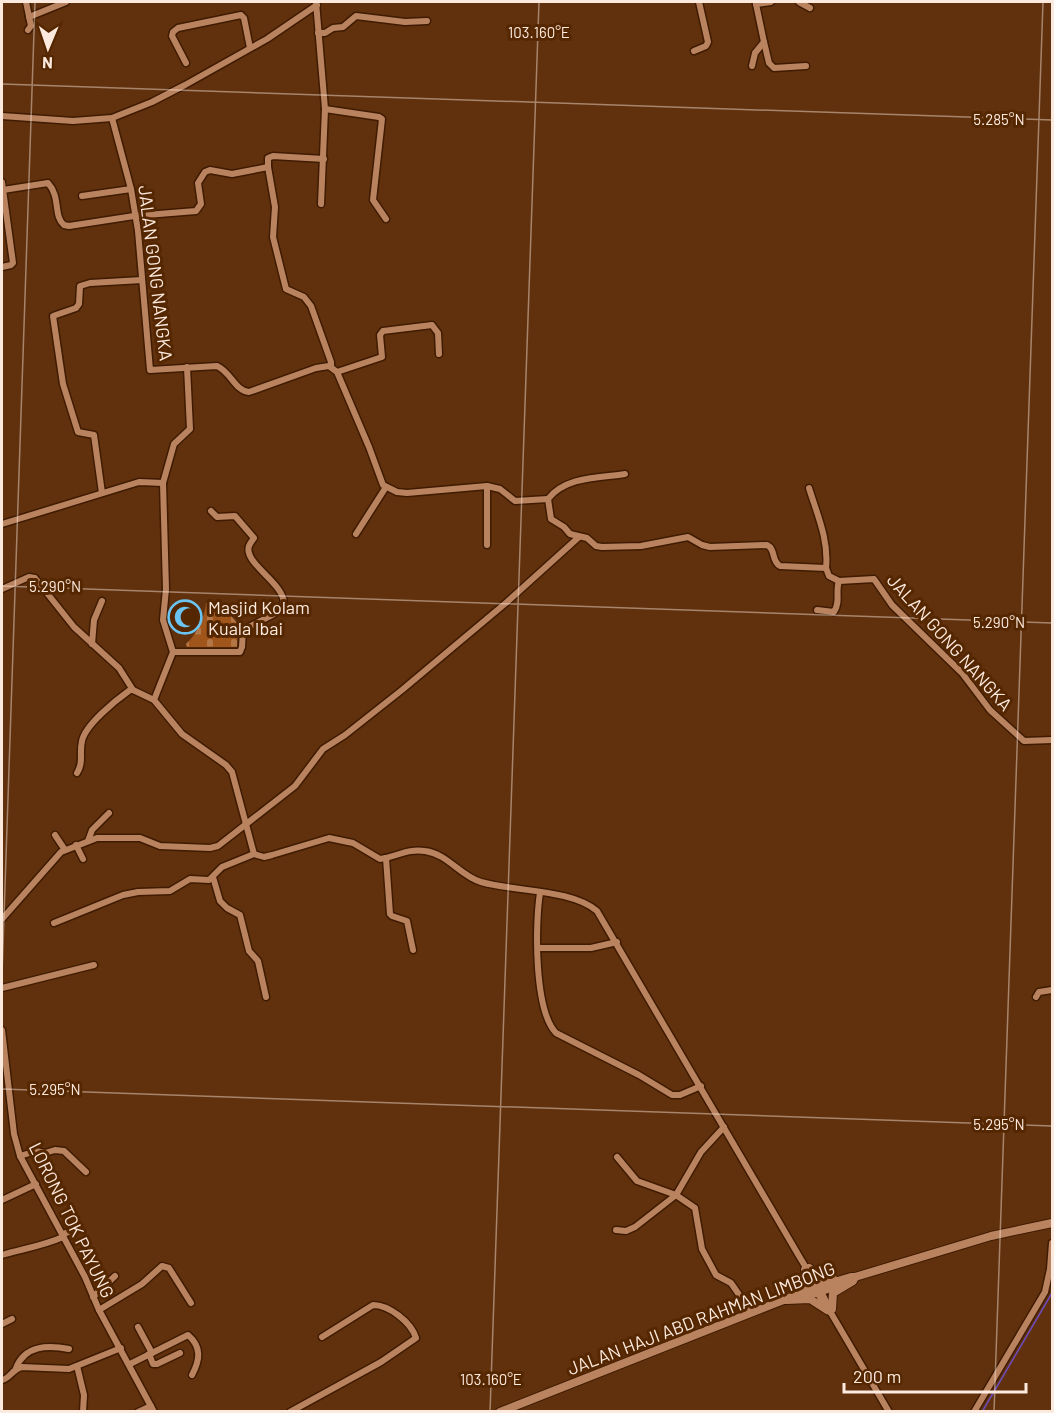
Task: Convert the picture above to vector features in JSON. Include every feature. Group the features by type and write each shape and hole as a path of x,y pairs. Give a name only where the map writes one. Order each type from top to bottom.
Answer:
{"street":[{"path":"26,2 31,26 28,30"},
{"path":"28,17 66,2"},
{"path":"694,51 706,46 708,42 699,2"},
{"path":"771,2 756,3 770,63 774,68 806,66"},
{"path":"799,2 810,8"},
{"path":"316,3 326,109 321,204"},
{"path":"2,116 74,121 112,118 152,102 250,48 316,3"},
{"path":"186,63 172,36 178,28 241,15 244,18 250,48"},
{"path":"318,33 343,27 356,16 405,22 427,21"},
{"path":"752,66 755,53 764,42"},
{"path":"326,109 379,117 382,120 373,200 386,219"},
{"name":"JALAN GONG NANGKA","path":"112,118 131,189 150,370 209,365 223,369 239,389 249,392 316,368 331,367"},
{"path":"324,159 273,156 268,158 267,167 275,207 273,237 286,289 304,297 311,306 331,367 337,372 369,447 378,476 386,487 407,493 487,486 500,489 515,501 545,499 563,486 579,480 625,474"},
{"path":"3,190 48,183 57,196 59,220 64,225 84,225 134,216 196,211 201,204 198,183 205,172 210,170 232,174 267,167"},
{"path":"2,182 14,263 11,266 2,267"},
{"path":"82,196 131,189"},
{"path":"102,493 94,435 78,432 63,384 53,316 76,308 79,303 80,286 90,283 142,280"},
{"path":"337,372 382,357 380,335 383,331 432,325 438,333 440,354"},
{"path":"154,700 173,652 163,620 166,589 163,483 174,444 190,429 187,367"},
{"path":"2,524 139,482 163,483"},
{"path":"487,486 487,545"},
{"path":"357,534 386,487"},
{"path":"809,488 823,532 827,556 826,568 829,576 839,581 837,587 839,601 834,612 817,610"},
{"path":"545,499 552,521 562,526 570,534 587,538 602,548 641,546 688,537 706,546 767,545 772,549 776,564 780,566 826,568"},
{"path":"173,652 240,652 243,630 274,614 284,603 278,587 250,557 249,547 254,538 242,522 235,516 217,517 211,511"},
{"path":"2,919 65,850 76,845 103,837 140,838 160,846 210,848 218,846 295,786 323,749 345,735 402,690 507,602 579,537"},
{"path":"2,589 29,577 35,578 74,627 119,668 133,690 154,700 182,734 230,768 254,854"},
{"name":"JALAN GONG NANGKA","path":"839,581 869,578 877,581 892,605 962,673 990,710 1008,728 1024,741 1053,740"},
{"path":"92,644 94,620 102,602"},
{"path":"77,773 82,764 82,742 86,731 110,706 128,691 133,690"},
{"path":"88,841 92,830 109,813"},
{"path":"55,835 65,850"},
{"path":"54,923 127,894 170,891 188,879 205,880 213,877 222,867 254,854 264,857 329,838 353,843 375,858 386,858 407,851 429,851 441,856 476,880 513,889 567,896 590,905 602,916 889,1412"},
{"path":"76,845 82,859"},
{"path":"386,858 390,914 407,921 413,950"},
{"path":"213,877 220,901 240,915 249,951 258,961 266,997"},
{"path":"540,893 537,917 538,948 543,1005 549,1026 556,1033 639,1075 672,1095 680,1095 701,1086"},
{"path":"538,948 591,948 617,942"},
{"path":"2,988 94,965"},
{"path":"1036,997 1039,992 1053,990"},
{"name":"LORONG TOK PAYUNG","path":"2,1030 5,1088 20,1156 153,1409"},
{"path":"616,1230 626,1231 635,1227 676,1195 701,1152 724,1127"},
{"path":"20,1156 36,1151 45,1153 64,1150 86,1172"},
{"path":"617,1157 637,1181 676,1195 695,1208 702,1249 716,1275 731,1283 751,1312"},
{"path":"2,1200 36,1184"},
{"name":"JALAN HAJI ABD RAHMAN LIMBONG","path":"500,1412 787,1299 991,1236 1053,1223"},
{"path":"2,1255 44,1246 78,1227"},
{"path":"974,1412 1045,1292 1053,1244"},
{"path":"99,1310 142,1284 162,1266 170,1268 190,1303"},
{"path":"806,1268 825,1280 853,1278"},
{"path":"787,1299 804,1287 806,1268"},
{"path":"93,1297 115,1276"},
{"path":"830,1311 833,1293 853,1278"},
{"path":"787,1299 810,1299 830,1311"},
{"path":"290,1412 381,1362 416,1338 414,1332 400,1317 387,1308 373,1305 322,1337"},
{"path":"2,1324 12,1319"},
{"path":"138,1327 153,1364 158,1364 180,1353"},
{"path":"130,1364 188,1335 198,1348 200,1355 192,1375"},
{"path":"2,1380 7,1379 22,1357 36,1348 53,1346 69,1349"},
{"path":"16,1368 55,1370 77,1366 121,1348"},
{"path":"77,1366 84,1395 83,1412"},
{"path":"138,1412 153,1409"}],"green space":[{"path":"206,603 220,603 238,624 237,647 187,647 186,644 194,635 202,619"}],"waterway":[{"path":"982,1412 1052,1293"}],"place":[{"name":"Masjid Kolam Kuala Ibai","path":"185,617"}]}
